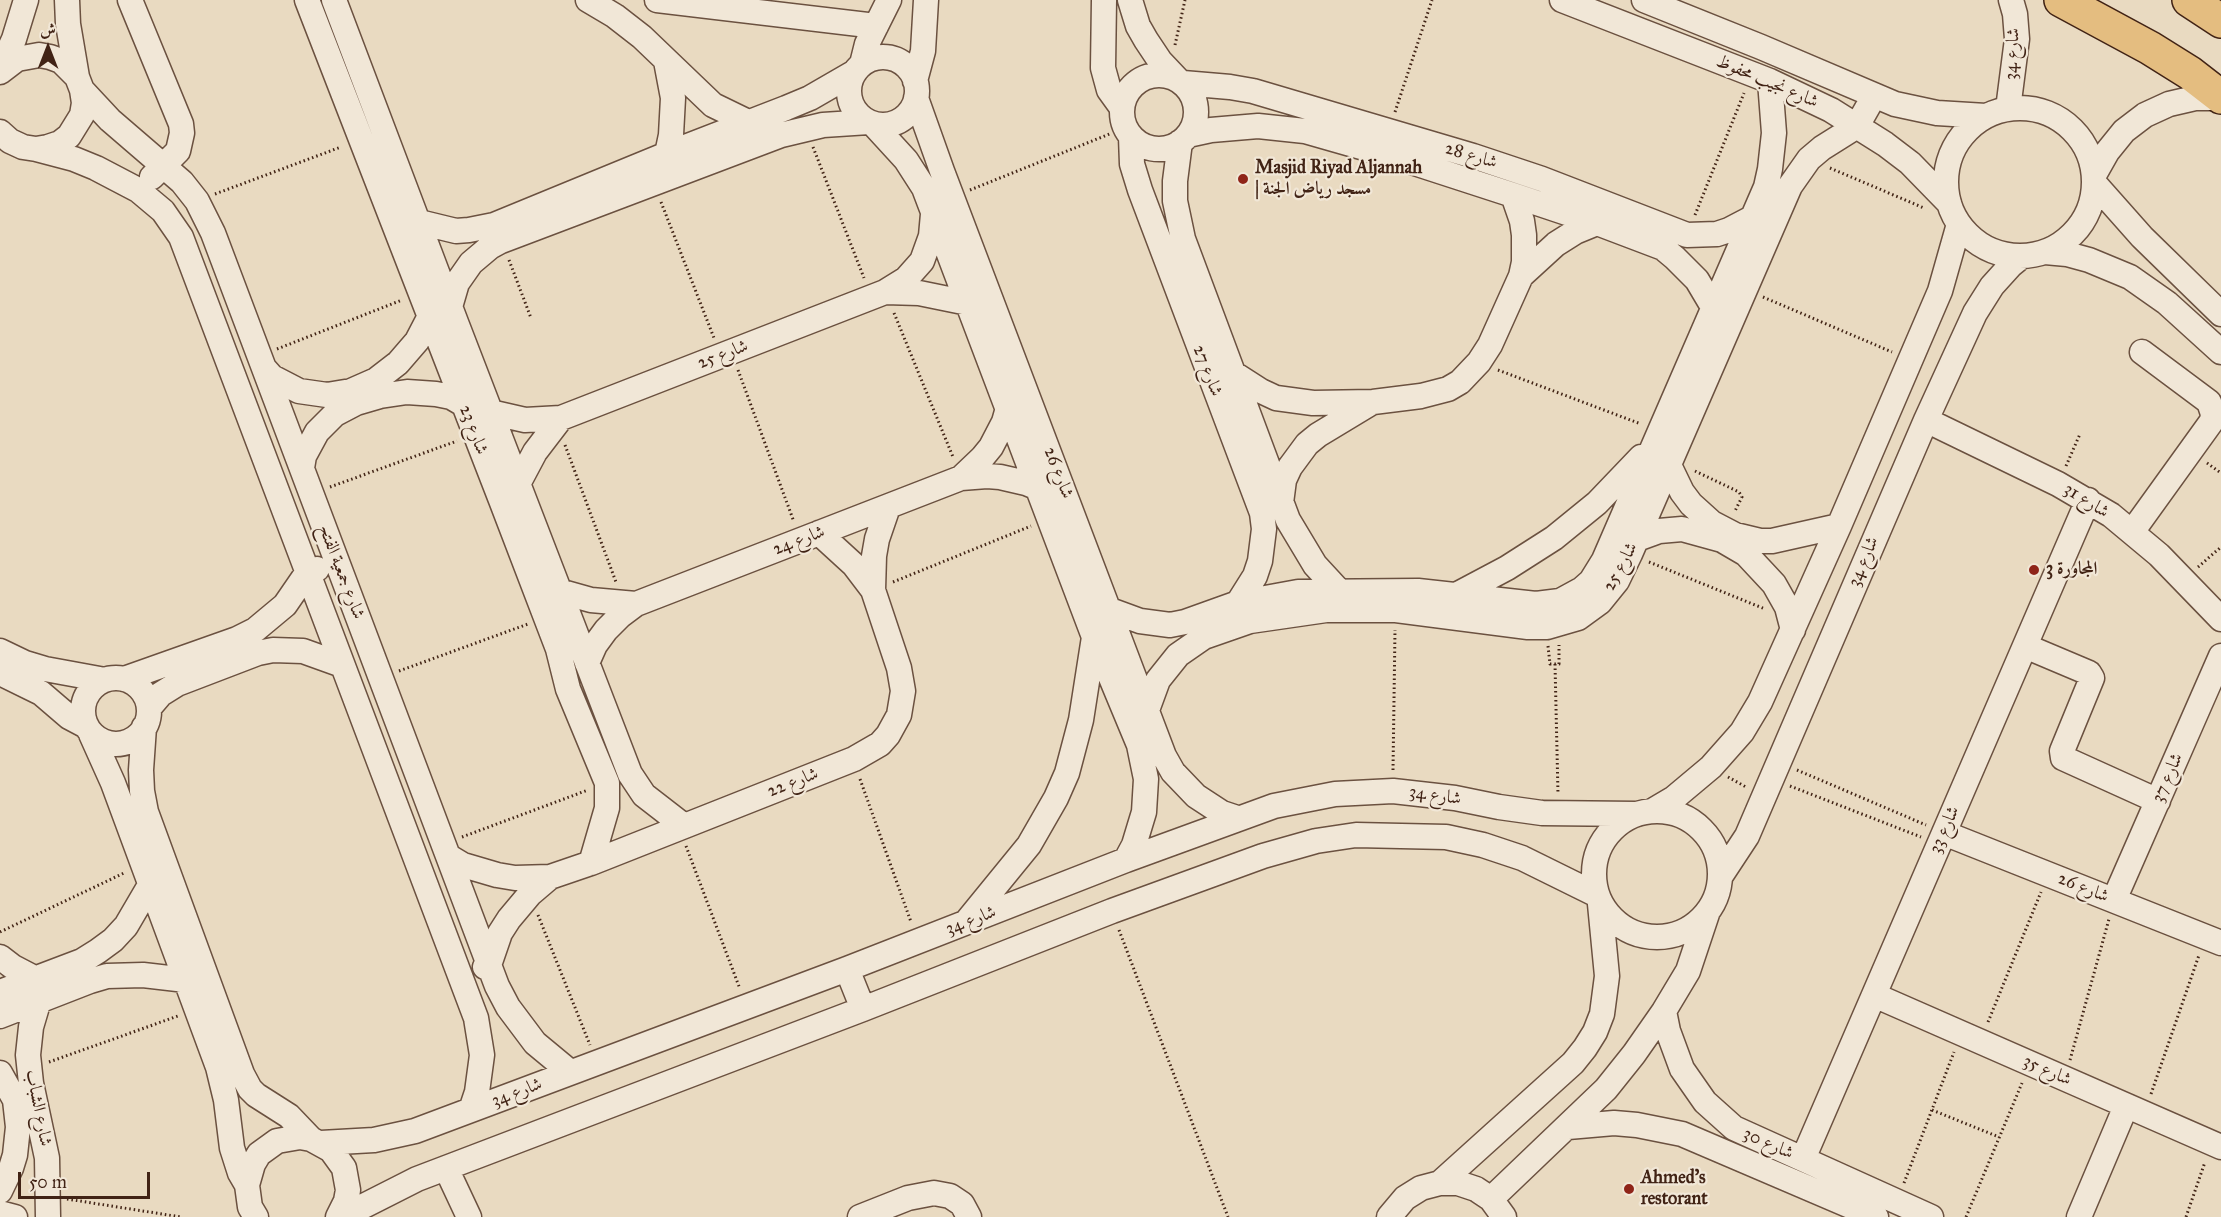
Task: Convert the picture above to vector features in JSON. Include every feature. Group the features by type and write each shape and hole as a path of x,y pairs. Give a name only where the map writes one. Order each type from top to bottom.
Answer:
{"highway":[{"path":"2061,0 2150,48 2190,73 2221,97"},
{"path":"2189,0 2221,21"}],"street":[{"path":"0,71 14,39 26,0"},
{"path":"13,144 60,143 69,136 82,115 84,103 68,24 67,0"},
{"path":"130,0 181,124 181,142 178,151 138,190"},
{"name":"شارع 23","path":"307,0 420,293 440,311 490,412 518,484 546,618 558,649 568,689 607,783 608,802 605,821 591,863"},
{"path":"588,0 615,16 642,37 713,105 753,133"},
{"path":"657,0 876,26"},
{"path":"871,123 854,110 849,90 867,44 889,0"},
{"path":"302,468 309,443 326,422 365,393 409,352 440,311 471,262 507,233 667,154 753,133 835,124 892,124 908,114 916,89 923,51 926,0"},
{"name":"شارع 27","path":"1104,0 1102,68 1108,90 1126,124 1135,177 1161,249 1272,509 1339,591"},
{"path":"1130,0 1138,26 1153,51 1177,78 1194,99 1196,108 1196,118 1184,139 1160,149 1149,147 1126,124 1124,97 1130,88 1147,76 1177,78"},
{"name":"شارع نجيب محفوظ","path":"1562,0 1761,78 1821,105 1857,126 1910,163 1955,216"},
{"name":"شارع نجيب محفوظ","path":"1644,0 1895,104 1937,113 1986,116"},
{"name":"شارع 34","path":"2008,109 2017,39 2015,14 2011,0"},
{"name":"شارع 23","path":"343,6 419,222 463,404 475,435 531,549 559,591 636,786 652,804 681,827"},
{"name":"شارع جمعية الفتح","path":"0,71 17,59 39,55 61,61 110,120 182,182 196,201 213,233 502,997 520,1026 552,1059 570,1072"},
{"path":"419,222 456,231 482,228 507,233 654,183 753,133 872,59 893,59 903,64 910,71 916,89"},
{"path":"666,61 673,98 671,135 667,154"},
{"name":"شارع 28","path":"1177,78 1252,91 1396,142 1513,195 1597,223 1653,233 1687,235 1717,234 1735,227 1763,221"},
{"name":"شارع 25","path":"1147,710 1155,687 1167,667 1238,603 1278,594 1339,591 1418,591 1458,594 1547,627 1565,623 1590,611 1609,592 1634,547 1745,289 1763,221 1766,187 1773,151 1774,115 1761,78"},
{"name":"شارع 26","path":"916,89 942,204 968,303 996,345 1008,408 1094,637 1148,742 1184,786 1209,805 1237,818"},
{"path":"1857,126 1874,96"},
{"path":"2034,254 2071,237 2081,226 2093,199 2095,179 2107,152 2145,115 2169,104 2195,98 2221,97"},
{"path":"2221,314 2142,237 2095,179 2087,149 2066,124 2048,113 2035,109 2008,109 1986,116 1963,135 1949,160 1946,181 1955,216 1966,234 1986,249 2010,256 2067,254 2089,260 2130,277 2149,289 2221,352"},
{"name":"شارع 26","path":"871,123 906,160 924,188 942,204 996,345 1110,610 1147,710 1148,742 1144,812 1134,845 1126,860"},
{"name":"شارع 25","path":"1110,610 1140,621 1170,625 1185,622 1250,621 1326,610 1511,613 1536,604 1560,602 1577,593 1591,581 1604,560 1713,307 1763,221 1809,159 1821,148 1857,126"},
{"name":"شارع 28","path":"1184,139 1234,127 1282,128 1396,142 1542,179 1653,233 1663,249 1687,268 1697,280 1713,307"},
{"name":"شارع 27","path":"1184,139 1176,162 1175,201 1183,239 1233,373 1272,509 1264,529 1260,561 1255,576 1238,603"},
{"name":"شارع جمعية الفتح","path":"13,144 74,159 138,190 163,211 188,252 476,1018 480,1036 481,1074 471,1110"},
{"path":"1233,373 1261,392 1293,401 1313,403 1372,402 1435,394 1460,381 1479,362 1490,345 1521,276 1524,235 1513,195"},
{"name":"شارع 25","path":"490,412 525,420 559,421 878,294 906,279 922,261 942,204"},
{"name":"شارع 34","path":"248,1204 253,1164 268,1147 288,1138 316,1141 374,1140 415,1131 847,969 1237,818 1274,806 1335,794 1393,791 1455,798 1520,811 1558,814 1644,813 1674,798 1711,767 1742,732 1752,716 1839,526 1940,291 1955,216"},
{"path":"1521,276 1556,244 1597,223"},
{"path":"1161,249 1183,239"},
{"name":"شارع 34","path":"1720,877 1747,836 1926,420 1983,299 2001,275 2034,254"},
{"path":"2149,289 2170,266"},
{"name":"شارع 25","path":"878,294 919,293 968,303"},
{"path":"2132,532 2212,421 2213,414 2209,402 2142,352"},
{"path":"261,361 272,377 299,391 315,394 422,392 451,397 463,404"},
{"path":"1272,509 1290,467 1307,444 1372,402"},
{"name":"شارع 24","path":"961,478 991,447 1004,422 1008,408"},
{"name":"شارع 31","path":"1926,420 2088,500 2159,555 2221,619"},
{"path":"518,484 535,452 559,421"},
{"path":"1458,594 1531,554 1576,521 1618,483 1657,437"},
{"path":"1670,463 1682,492 1690,504 1765,573 1781,595 1792,625"},
{"name":"شارع 24","path":"559,591 591,600 630,604 961,478 1000,477 1038,488"},
{"name":"شارع 33","path":"1803,1159 2088,500"},
{"name":"شارع 22","path":"873,590 874,556 879,531 888,507"},
{"path":"1634,547 1659,531 1682,529 1772,541 1839,526"},
{"name":"شارع 22","path":"445,850 463,865 497,875 515,878 550,877 591,863 870,751 888,735 899,714 902,703 902,679 873,590 854,565 810,537"},
{"path":"0,673 41,693 99,740 119,744 138,736 161,694 241,649 285,605 308,573 337,562"},
{"name":"شارع 24","path":"587,663 595,645 630,604"},
{"path":"966,923 1029,846 1056,798 1067,773 1082,720 1094,637"},
{"path":"2025,646 2089,673 2092,678 2062,751 2063,758 2158,801"},
{"path":"340,1217 346,1201 347,1179 338,1158 289,1116 256,1095 228,1063 197,1009 113,783 88,730 82,707 90,690 115,680 241,649 303,651 342,665"},
{"path":"0,651 25,663 45,669 115,680 141,690 147,718 141,770 146,812 228,1063 226,1100 232,1148 248,1204"},
{"name":"شارع 37","path":"2115,900 2221,656"},
{"path":"591,745 615,735"},
{"path":"1386,1215 1405,1198 1421,1188 1440,1183 1458,1184 1476,1189 1498,1208 1568,1126 1606,1089 1664,1011 1688,971 1708,911 1717,895 1720,877 1718,859 1712,843 1701,829 1686,819 1670,813 1644,813 1622,822 1609,832 1600,846 1594,870 1607,976 1606,996 1595,1032 1573,1063 1440,1183"},
{"path":"340,1217 389,1192 446,1168 1112,911 1263,856 1316,841 1356,835 1446,837 1483,845 1522,858 1599,899 1613,921 1631,932 1652,937 1673,935 1693,926 1708,911"},
{"name":"شارع 26","path":"1942,839 2049,874 2213,940"},
{"path":"68,978 82,962 113,940 126,926 146,875"},
{"name":"شارع 22","path":"489,965 504,926 518,906 550,877"},
{"path":"0,957 37,989"},
{"path":"460,977 489,965"},
{"path":"847,969 863,1009"},
{"path":"0,992 37,989 68,978 98,978 125,974 186,980"},
{"path":"0,1016 37,989"},
{"name":"شارع الشباب","path":"37,989 29,1041 29,1069 47,1158 49,1207"},
{"name":"شارع 35","path":"1874,995 2216,1145"},
{"name":"شارع 30","path":"1664,1011 1668,1031 1682,1069 1692,1087 1719,1117 1734,1128 1931,1217"},
{"name":"شارع الشباب","path":"0,1073 15,1100 18,1127 15,1155 0,1191"},
{"path":"2079,1217 2135,1110"},
{"path":"1704,1142 1719,1117"},
{"name":"شارع 30","path":"1568,1126 1602,1123 1637,1125 1671,1131 1704,1142 1876,1217"},
{"path":"446,1168 469,1217"},
{"path":"860,1217 908,1198 933,1193 950,1196 962,1204 969,1217"},
{"path":"0,1213 15,1217"}],"path":[{"path":"1177,78 1185,0"},
{"path":"1396,142 1431,0"},
{"path":"1687,235 1761,78"},
{"path":"942,204 1126,124"},
{"path":"806,128 961,478"},
{"path":"196,201 361,140"},
{"path":"1809,159 1955,216"},
{"path":"654,183 726,354 810,537"},
{"path":"507,233 531,318"},
{"path":"1745,289 1910,360"},
{"path":"261,361 420,293"},
{"path":"1479,362 1657,437"},
{"path":"559,421 630,604"},
{"path":"2058,484 2080,434"},
{"path":"311,493 475,435"},
{"path":"1670,463 1740,492 1742,497 1724,536"},
{"path":"873,590 1050,519"},
{"path":"1634,547 1792,625"},
{"path":"2183,580 2221,547"},
{"path":"1393,791 1396,610"},
{"path":"381,678 546,618"},
{"path":"1555,664 1558,814"},
{"path":"854,759 918,941"},
{"path":"1711,767 1771,779 1942,839"},
{"path":"1771,779 1942,839"},
{"path":"445,850 607,783"},
{"path":"681,827 746,1006"},
{"path":"1897,1202 1932,1110 1971,1038 2049,874"},
{"path":"0,932 146,875"},
{"path":"530,894 597,1062"},
{"path":"2064,1079 2115,900"},
{"path":"1112,911 1228,1217"},
{"path":"2135,1110 2213,940"},
{"path":"29,1069 197,1009"},
{"path":"1966,1217 2030,1064"},
{"path":"1932,1110 1999,1137"},
{"path":"2186,1217 2216,1145"},
{"path":"49,1207 181,1217"}],"place":[{"name":"Masjid Riyad Aljannah | مسجد رياض الجنة","path":"1243,179"},
{"name":"المجاورة 3","path":"2034,570"},
{"name":"Ahmed's restorant","path":"1629,1189"}]}
